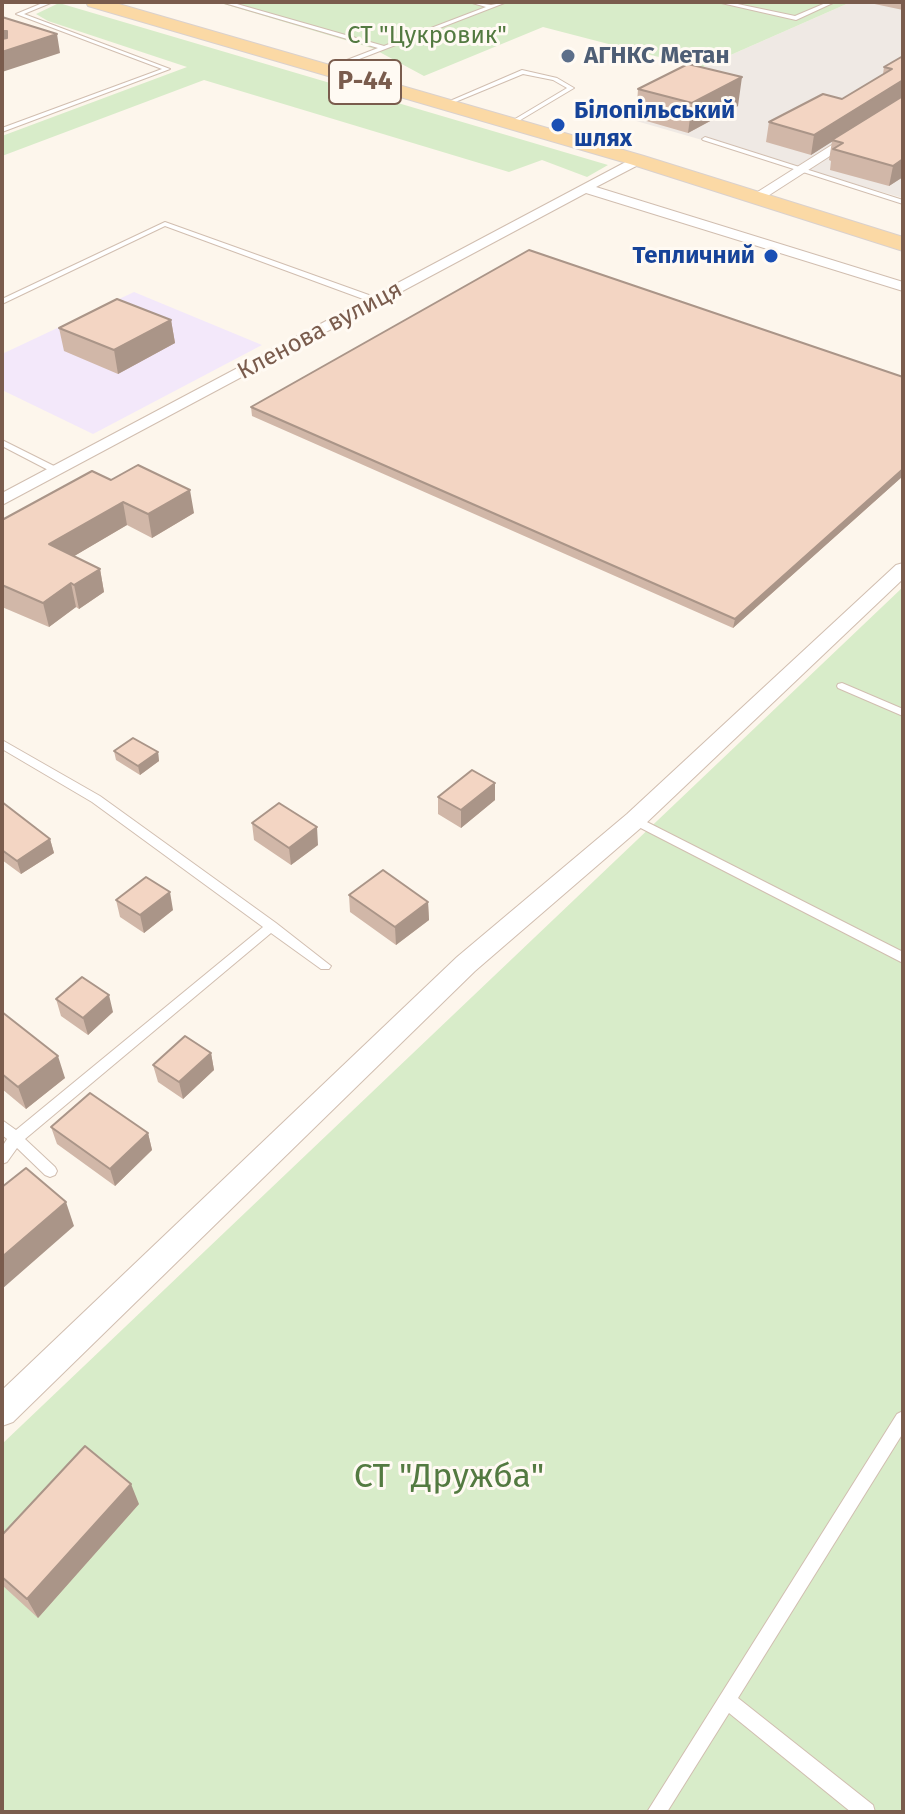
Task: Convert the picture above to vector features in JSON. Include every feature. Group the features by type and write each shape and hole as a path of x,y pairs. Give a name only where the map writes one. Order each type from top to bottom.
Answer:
{"main road":[{"name":"Р-44","path":"94,2 637,160 903,244"}],"street":[{"path":"755,198 903,104"},
{"name":"Кленова вулиця","path":"2,500 637,160"},
{"path":"587,189 903,287"},
{"path":"2,1411 466,964 635,820 903,569"}],"lane":[{"path":"2,130 167,69 19,14 50,2"},
{"path":"224,2 385,48"},
{"path":"472,2 492,7"},
{"path":"323,71 504,2"},
{"path":"720,2 796,18 832,2"},
{"path":"446,104 522,72 555,79 571,88 512,123"},
{"path":"705,139 903,202"},
{"path":"2,302 165,224 377,301"},
{"path":"2,443 57,471"},
{"path":"842,686 903,713"},
{"path":"2,744 96,799 325,966"},
{"path":"635,820 903,958"},
{"path":"2,1158 16,1138 272,926"},
{"path":"2,1126 50,1171"},
{"path":"656,1812 903,1419"},
{"path":"727,1700 866,1812"}],"shaded area":[{"path":"851,2 903,2 903,198 619,116 701,68"},
{"path":"134,292 262,345 93,434 2,390 2,354"}],"green space":[{"name":"СТ \"Цукровик\"","path":"217,2 851,2 701,68 543,27 424,76 372,48"},
{"path":"59,3 608,165 587,177 542,160 509,172 204,80 2,156 2,136 187,67 48,21 36,14"},
{"name":"СТ \"Дружба\"","path":"903,587 903,1812 2,1812 2,1444"}],"building":[{"path":"2,17 57,34 2,52 2,39 7,38 7,31 2,31"},
{"path":"903,56 903,80 814,135 769,122 823,94 842,99 892,69 884,67"},
{"path":"688,64 742,77 692,103 638,89"},
{"path":"903,96 903,159 893,166 833,149 843,143 832,140"},
{"path":"529,250 903,377 903,469 735,619 251,407"},
{"path":"117,299 171,320 114,350 59,328"},
{"path":"138,465 190,490 148,514 123,502 49,544 100,569 74,585 71,583 43,603 2,585 2,520 92,471 111,480"},
{"path":"133,738 158,752 138,766 114,751"},
{"path":"472,770 495,783 461,810 438,797"},
{"path":"2,802 50,839 17,861 2,850"},
{"path":"279,803 317,827 289,848 252,823"},
{"path":"383,870 428,902 395,927 349,895"},
{"path":"146,877 170,892 140,915 116,900"},
{"path":"82,977 109,995 83,1018 56,999"},
{"path":"2,1012 58,1056 18,1087 2,1074"},
{"path":"185,1036 211,1053 179,1082 153,1065"},
{"path":"90,1093 148,1133 110,1169 51,1127"},
{"path":"26,1168 66,1202 2,1257 2,1187"},
{"path":"85,1446 131,1484 27,1599 2,1577 2,1535"}],"place":[{"name":"АГНКС Метан","path":"568,56"},
{"name":"Білопільський шлях","path":"558,125"},
{"name":"Тепличний","path":"771,256"}]}
